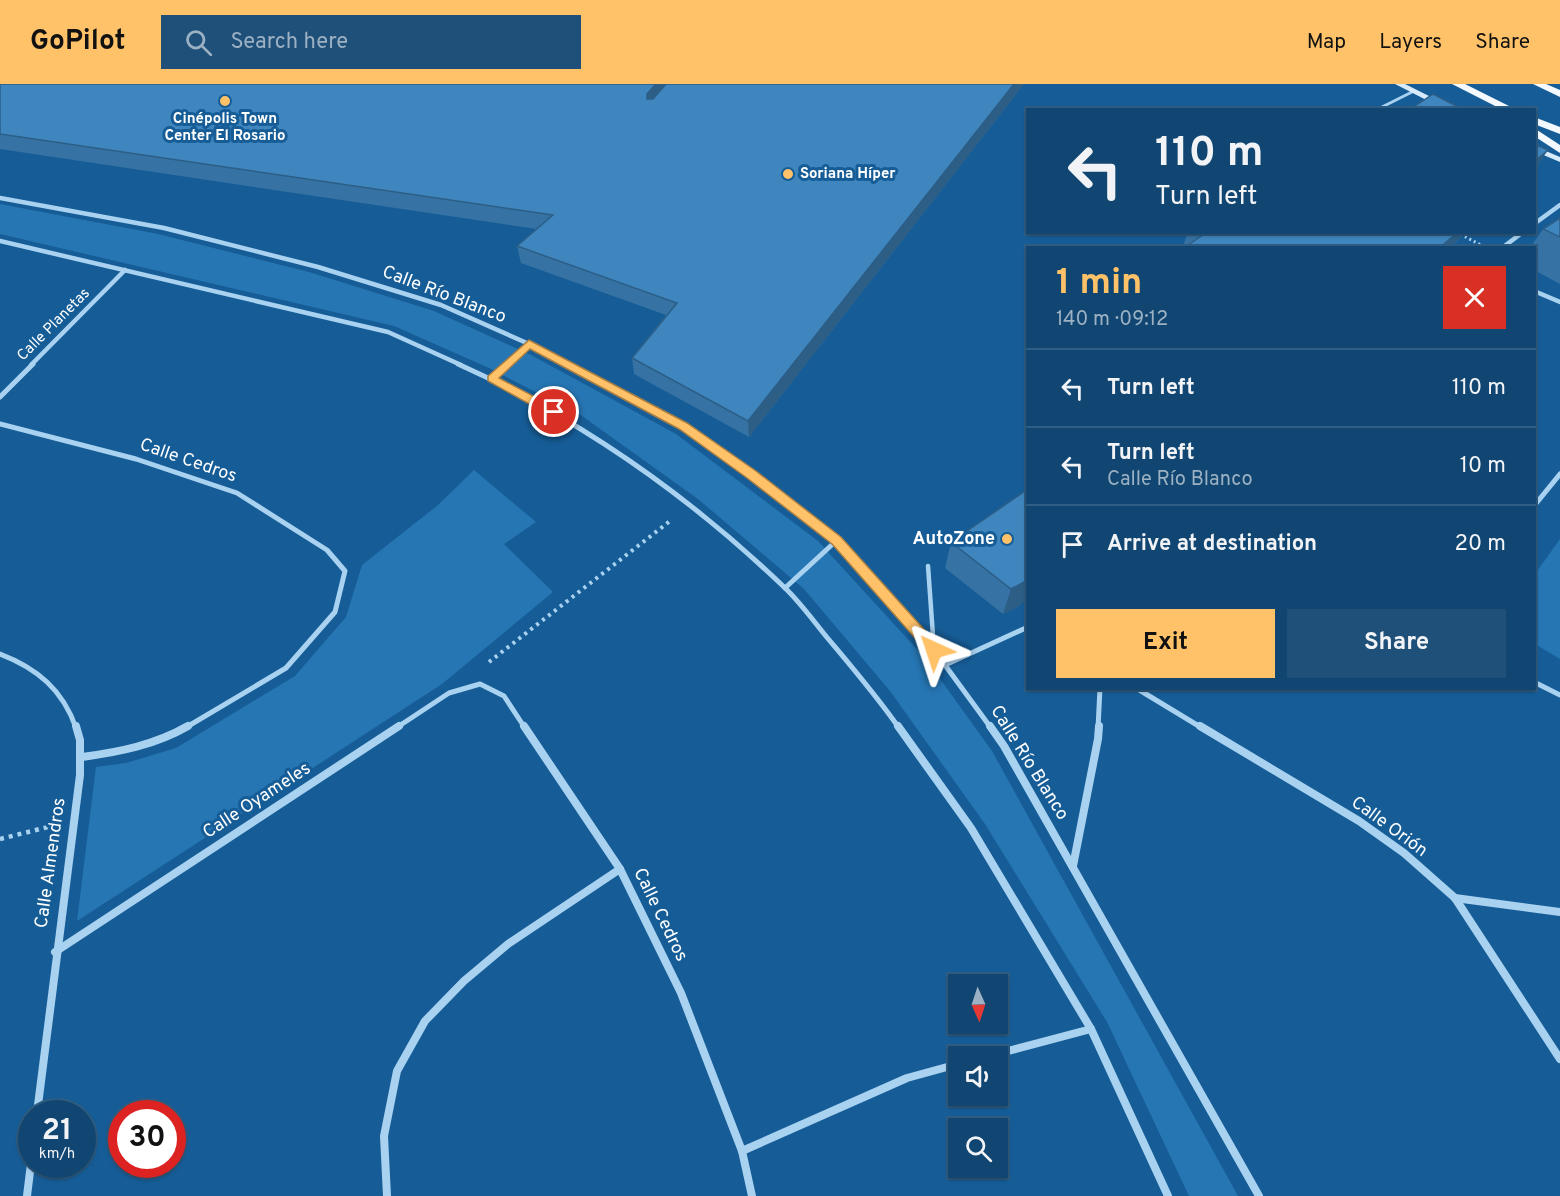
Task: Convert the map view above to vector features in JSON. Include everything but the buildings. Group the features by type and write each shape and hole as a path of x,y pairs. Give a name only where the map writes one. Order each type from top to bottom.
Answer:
{"main road":[{"path":"1457,84 1508,108"},
{"path":"1538,84 1560,94"},
{"path":"1490,99 1501,108"},
{"path":"1536,121 1560,131"},
{"path":"1536,132 1560,150"}],"street":[{"path":"1399,84 1449,108"},
{"path":"1536,149 1560,160"},
{"name":"Calle Río Blanco","path":"0,198 164,228 318,267 441,305 529,344 683,426 752,475 836,541 934,650 1005,746 1259,1196"},
{"path":"1536,223 1560,205"},
{"path":"1504,246 1520,234"},
{"path":"0,241 388,332 492,379 574,424 690,506 785,588 879,699 971,828 1091,1029 1168,1196"},
{"name":"Calle Planetas","path":"0,397 125,270"},
{"path":"1536,292 1560,302"},
{"path":"492,379 529,344"},
{"name":"Calle Cedros","path":"0,424 136,459 237,493 327,550 345,571 335,612 286,668 176,733 125,751 82,757"},
{"path":"1536,504 1560,474"},
{"path":"785,588 836,541"},
{"path":"945,665 1026,628"},
{"name":"Calle Almendros","path":"0,654 23,662 55,687 76,726 82,757 55,952 38,1100"},
{"path":"1536,682 1560,695"},
{"name":"Calle Cedros","path":"480,684 504,696 621,869 681,993 742,1151 752,1196"},
{"name":"Calle Oyameles","path":"55,952 449,693 480,684"},
{"path":"1073,867 1098,739 1100,690"},
{"name":"Calle Orión","path":"1139,690 1359,820 1404,853 1455,898 1560,1059"},
{"path":"387,1196 384,1136 396,1071 425,1021 464,981 508,944 621,869"},
{"path":"1455,898 1560,912"},
{"path":"1008,1051 1091,1029"},
{"path":"742,1151 907,1078 948,1067"},
{"path":"27,1196 29,1178"}],"lane":[{"path":"1380,108 1413,91"},
{"path":"928,566 934,650"}],"path":[{"path":"1460,234 1483,246"},
{"path":"486,664 690,506"},
{"path":"0,839 72,821"}],"shaded area":[{"path":"0,204 158,234 309,272 434,311 531,355 676,434 818,541 925,658 992,751 1238,1196 1189,1196 1107,1022 985,824 890,691 804,589 698,499 582,416 489,368 394,326 0,234"},
{"path":"474,470 536,522 504,544 553,592 442,684 77,921 96,767 126,763 176,748 295,676 346,617 362,565 438,505"},
{"path":"1560,539 1560,659 1536,645 1536,573"}],"place":[{"name":"Cinépolis Town Center El Rosario","path":"225,101"},
{"name":"Soriana Híper","path":"788,174"},
{"name":"AutoZone","path":"1007,539"}],"route":[{"path":"554,412 492,379 529,344 683,426 752,475 836,541 934,650"}]}
